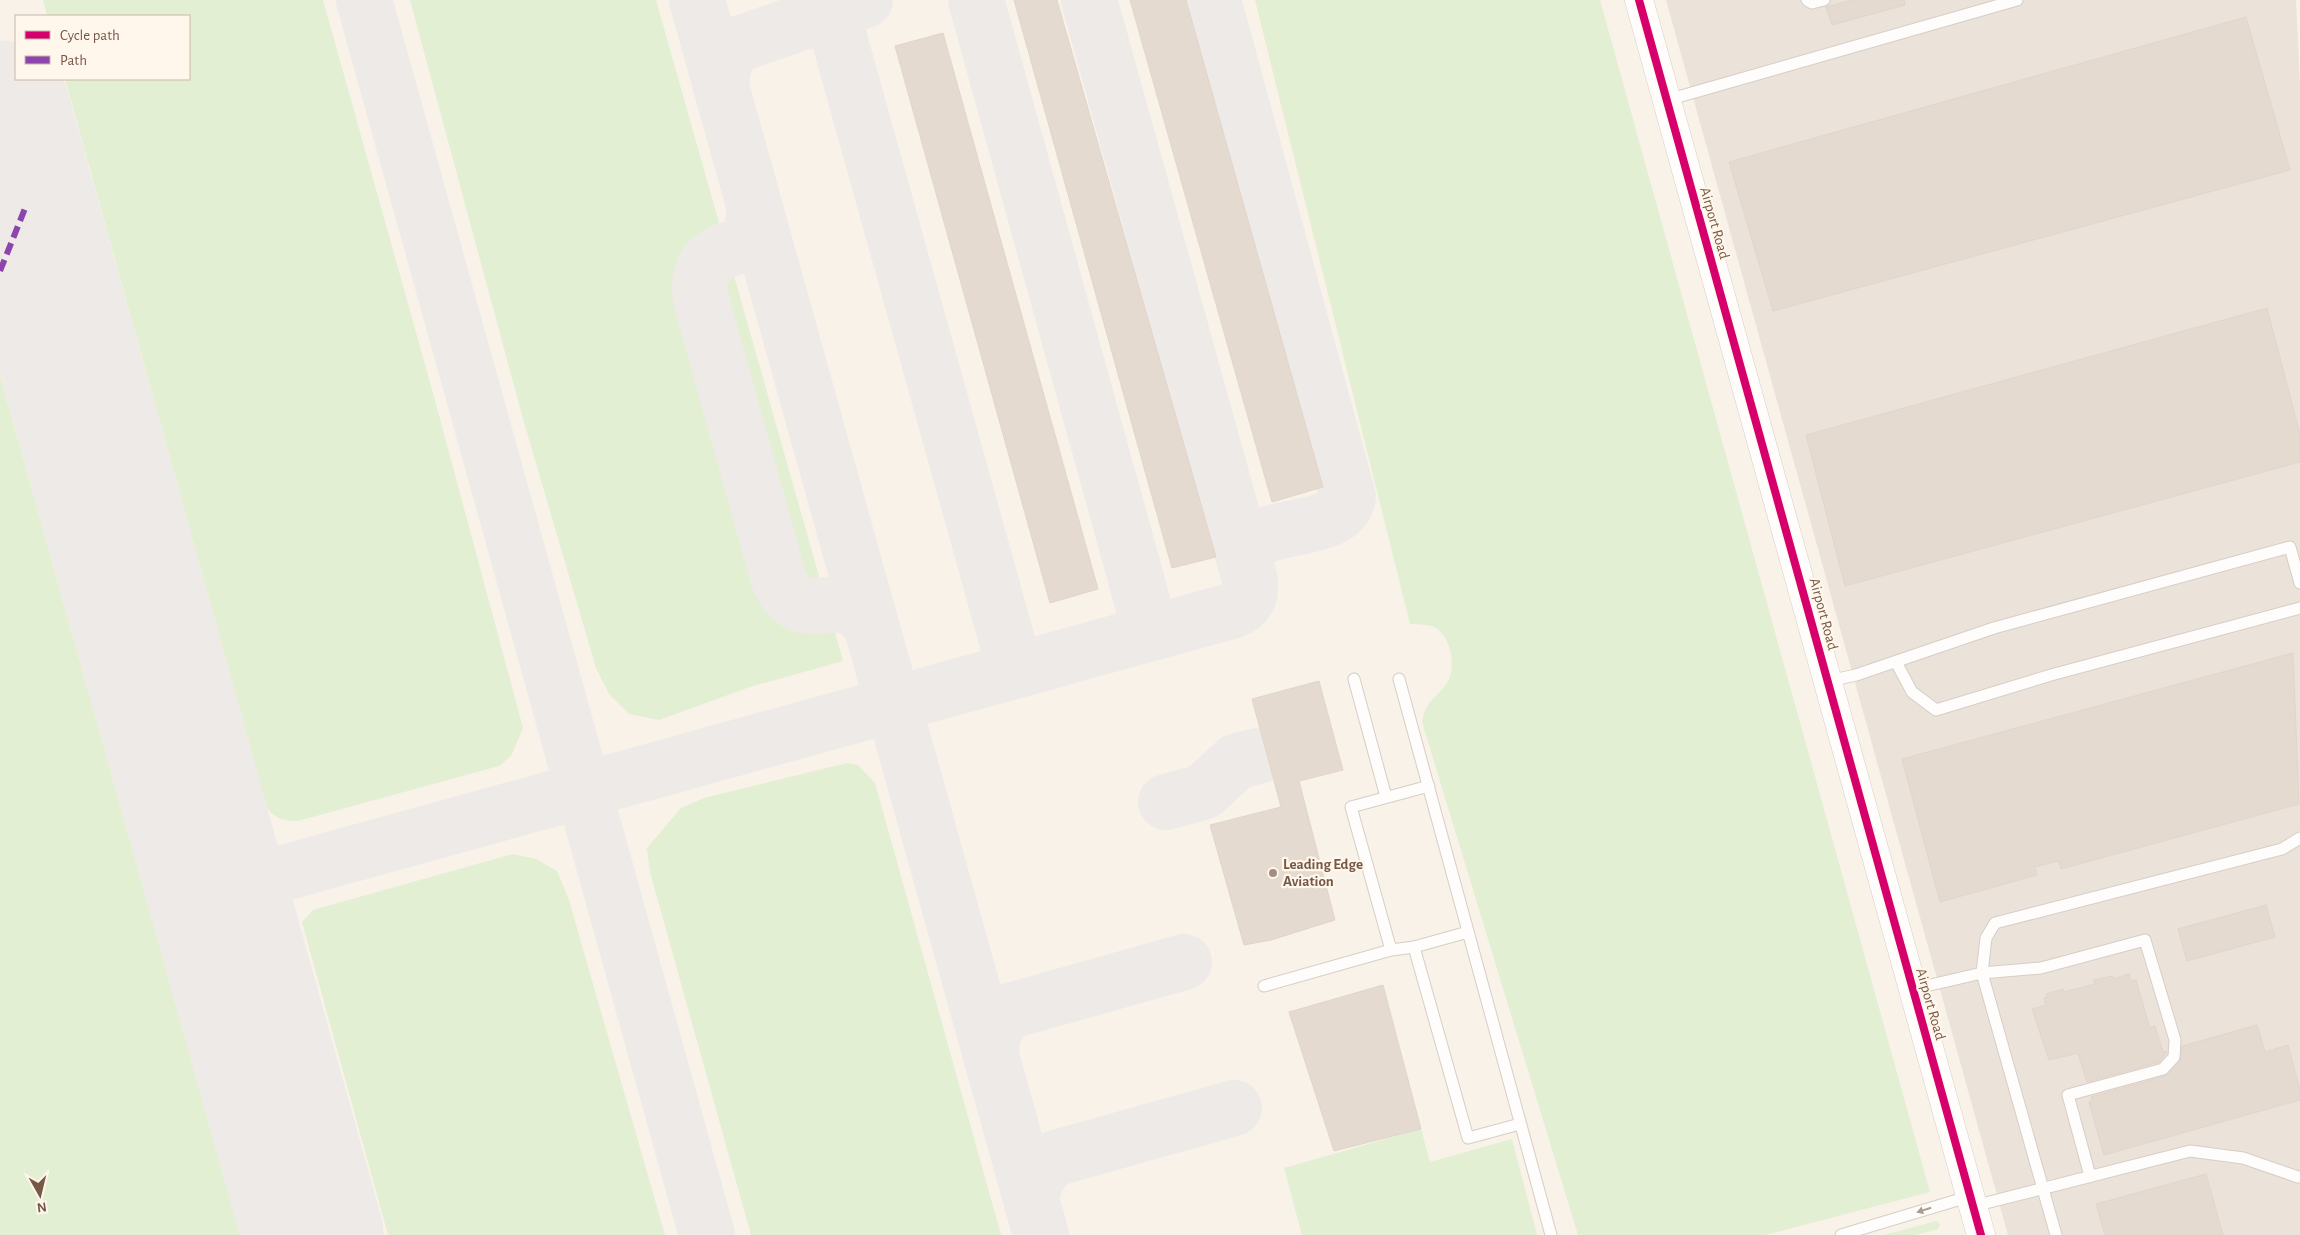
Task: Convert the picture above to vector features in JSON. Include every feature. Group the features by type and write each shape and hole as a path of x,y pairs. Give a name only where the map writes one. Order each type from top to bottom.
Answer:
{"street":[{"name":"Airport Road","path":"1638,0 1982,1235"}],"lane":[{"path":"1807,0 1812,3 1824,0"},
{"path":"1666,100 2016,0"},
{"path":"1828,681 1856,675 1994,628 2290,547 2300,584"},
{"path":"1896,662 1912,692 1936,710 2050,675 2300,608"},
{"path":"1354,679 1386,797"},
{"path":"1400,679 1551,1235"},
{"path":"1391,950 1351,807 1429,786"},
{"path":"2056,1235 1982,973 1986,938 1995,923 2282,849 2300,838"},
{"path":"1264,986 1391,950 1414,947 1468,932"},
{"path":"1913,990 1982,973 2041,968 2146,940 2175,1040 2174,1057 2163,1069 2068,1095 2090,1176"},
{"path":"1414,947 1468,1138 1520,1124"},
{"path":"1841,1235 1972,1201 2043,1188 2190,1151 2243,1158 2298,1177"}],"shaded area":[{"path":"1666,0 2296,0 2300,87 2300,1235 2008,1235"}],"green space":[{"path":"43,0 323,0 433,393 523,728 511,756 499,766 298,821 281,819 267,808 65,80 190,80 190,15 47,15"},
{"path":"410,0 656,0 843,661 750,687 659,720 629,714 609,694 596,668 523,419"},
{"path":"1255,0 1600,0 1930,1192 1766,1235 1578,1235 1422,722 1426,708 1443,689 1450,677 1452,669 1451,652 1445,637 1440,631 1426,625 1410,624"},
{"path":"0,375 240,1235 0,1235"},
{"path":"847,763 858,765 875,783 1001,1235 751,1235 650,872 647,848 681,808 704,798"},
{"path":"513,854 536,859 557,871 569,900 665,1235 388,1235 302,922 313,910"},
{"path":"1421,1129 1430,1162 1512,1139 1537,1235 1302,1235 1284,1168"},
{"path":"1936,1221 1940,1224 1938,1229 1916,1235 1884,1235"}],"building":[{"path":"1014,0 1057,0 1216,557 1172,568"},
{"path":"1130,0 1186,0 1323,487 1272,502"},
{"path":"1852,0 1904,0 1905,5 1832,25 1826,7"},
{"path":"2246,17 2290,170 1773,311 1729,162"},
{"path":"943,33 1098,589 1050,603 895,46"},
{"path":"2267,308 2300,434 2300,462 1845,586 1806,435"},
{"path":"2293,653 2299,804 2061,869 2058,861 2035,867 2037,875 1940,902 1902,759"},
{"name":"Leading Edge Aviation","path":"1319,681 1343,770 1299,781 1335,920 1271,940 1244,945 1210,825 1281,807 1252,699"},
{"path":"2266,905 2275,937 2187,961 2178,929"},
{"path":"2129,974 2131,981 2136,980 2150,1028 2155,1026 2163,1052 2167,1051 2159,1062 2087,1082 2078,1053 2049,1060 2032,1009 2046,1005 2044,998 2047,997 2046,994 2063,989 2064,992 2095,984 2094,980 2112,976 2113,979"},
{"path":"1383,985 1421,1129 1334,1151 1289,1012"},
{"path":"2257,1025 2265,1052 2288,1045 2300,1090 2300,1100 2104,1155 2089,1102 2092,1101 2091,1097 2165,1076 2180,1062 2182,1046"},
{"path":"2206,1174 2223,1235 2105,1235 2096,1204"}],"taxiway":[{"path":"364,0 707,1235"},
{"path":"697,0 1041,1235"},
{"path":"721,87 722,74 727,58 739,44 865,0"},
{"path":"976,0 1143,604 1144,617 1142,626 1135,634 1125,640"},
{"path":"237,964 232,926 233,915 241,895 262,879 1231,611 1242,606 1250,593 1249,576 1089,0"},
{"path":"1213,0 1348,497 1341,511 1327,519 1310,525 1273,532 1258,539 1248,549 1246,565"},
{"path":"804,21 826,20 838,34 1008,644 1008,662 995,675"},
{"path":"755,208 753,224 746,239 738,246 722,252 713,258 703,269 700,284 703,307 777,573 786,593 797,603 809,606 848,606 860,613 872,629"},
{"path":"1166,802 1203,792 1237,761 1258,756"},
{"path":"198,823 211,851 224,868 244,876 275,874"},
{"path":"991,1056 995,1031 1001,1020 1010,1011 1184,962"},
{"path":"1032,1204 1033,1190 1037,1178 1045,1167 1056,1158 1234,1108"}],"runway":[{"path":"0,111 313,1235"}],"marked path":[{"path":"0,271 26,206"}],"cycle path":[{"path":"1639,0 1981,1235"}],"place":[{"name":"Leading Edge Aviation","path":"1273,873"}]}
